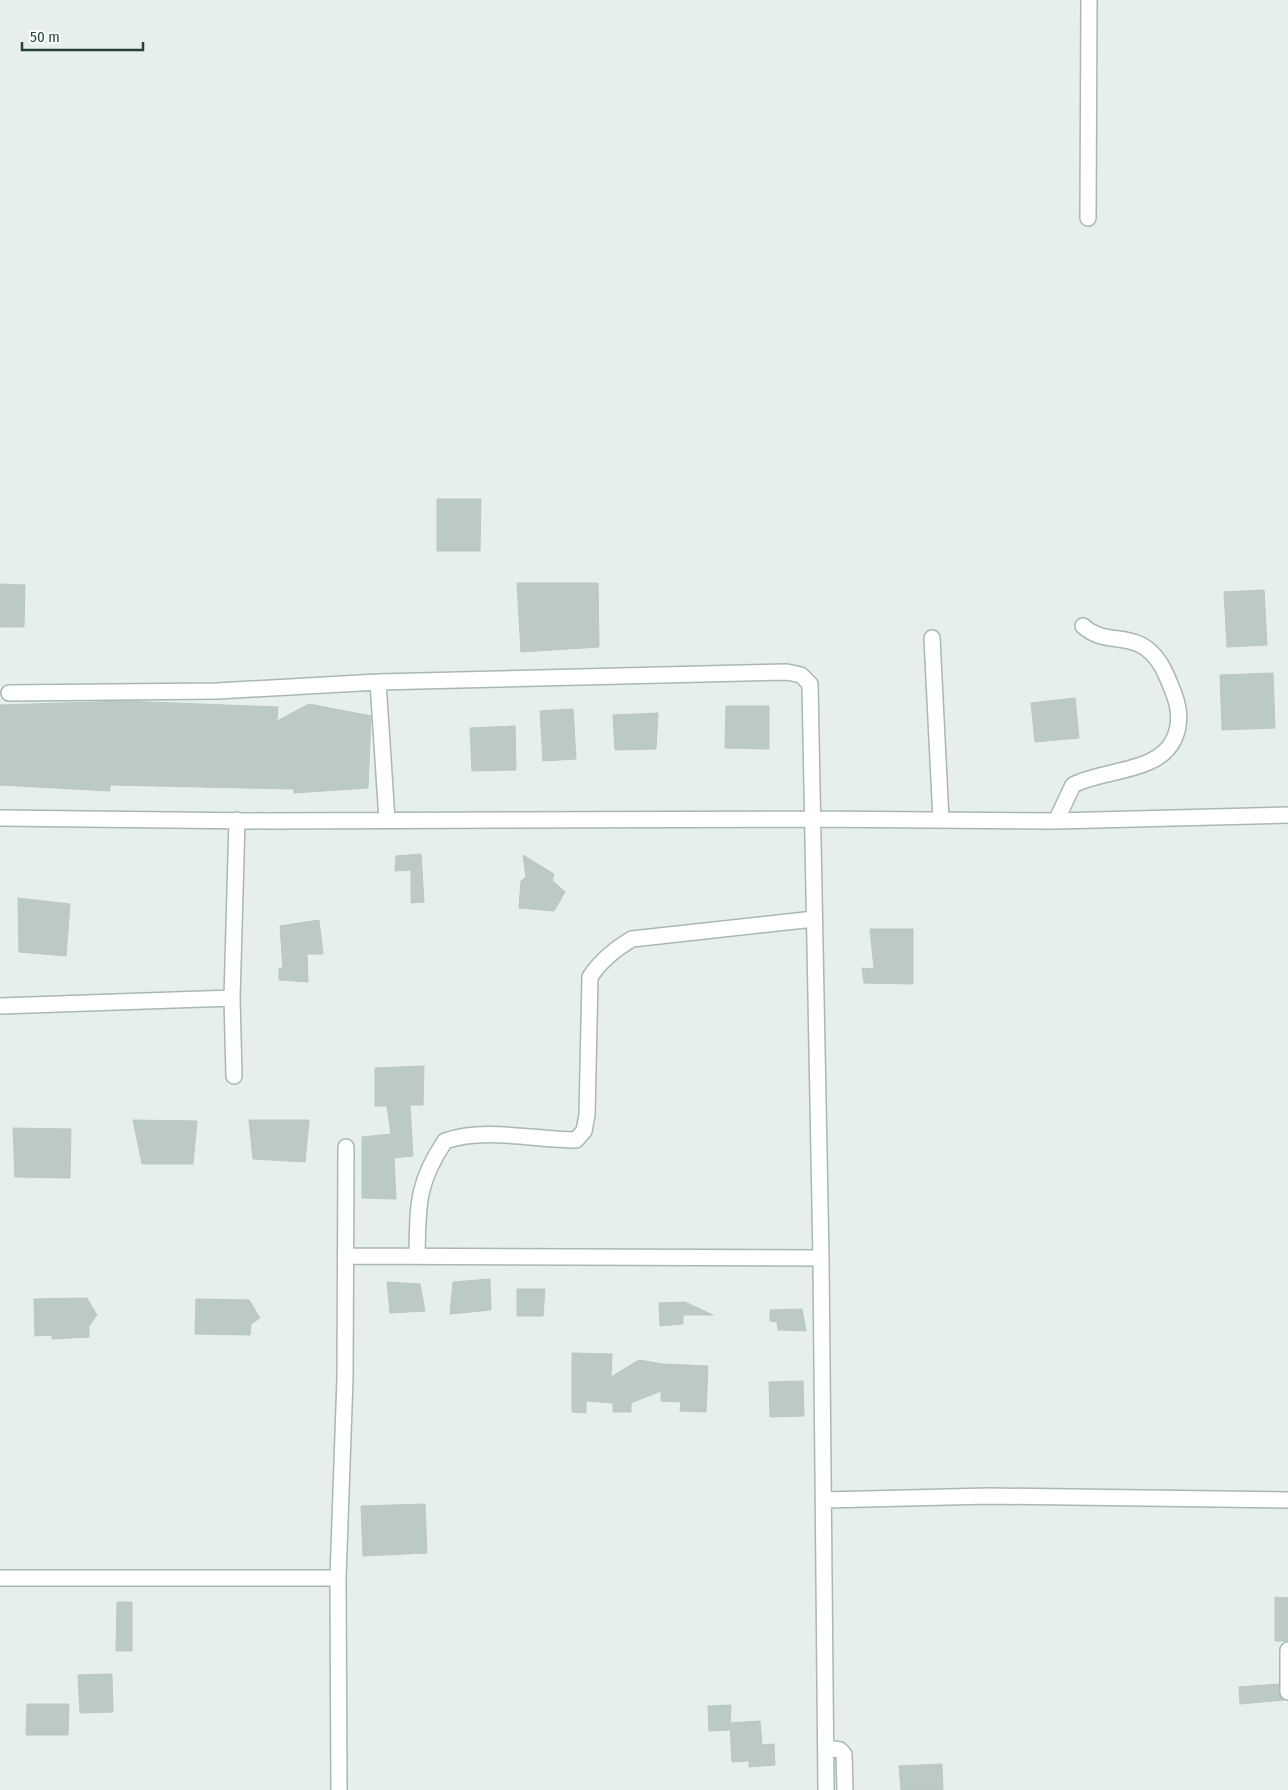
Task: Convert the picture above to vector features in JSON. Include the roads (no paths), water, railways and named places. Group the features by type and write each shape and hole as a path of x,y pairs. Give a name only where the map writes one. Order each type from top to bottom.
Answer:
{"street":[{"path":"1088,218 1089,0"},
{"path":"1056,821 1073,785 1157,758 1170,748 1180,726 1177,700 1164,667 1141,645 1100,636 1091,633 1083,626"},
{"path":"932,638 941,820"},
{"path":"9,692 217,690 378,682 787,672 801,675 810,684 821,1258 826,1790"},
{"path":"378,682 387,820"},
{"path":"0,818 1056,821 1288,815"},
{"path":"234,1076 232,998 237,820"},
{"path":"417,1256 418,1204 424,1179 444,1142 458,1137 480,1135 576,1140 584,1131 587,1115 590,977 597,965 614,950 632,939 814,919"},
{"path":"0,1006 232,998"},
{"path":"340,1790 338,1578 345,1378 346,1147"},
{"path":"346,1256 821,1258"},
{"path":"824,1500 989,1496 1288,1500"},
{"path":"0,1578 338,1578"},
{"path":"1288,1650 1288,1692"},
{"path":"826,1748 840,1750 844,1754 845,1790"}]}
